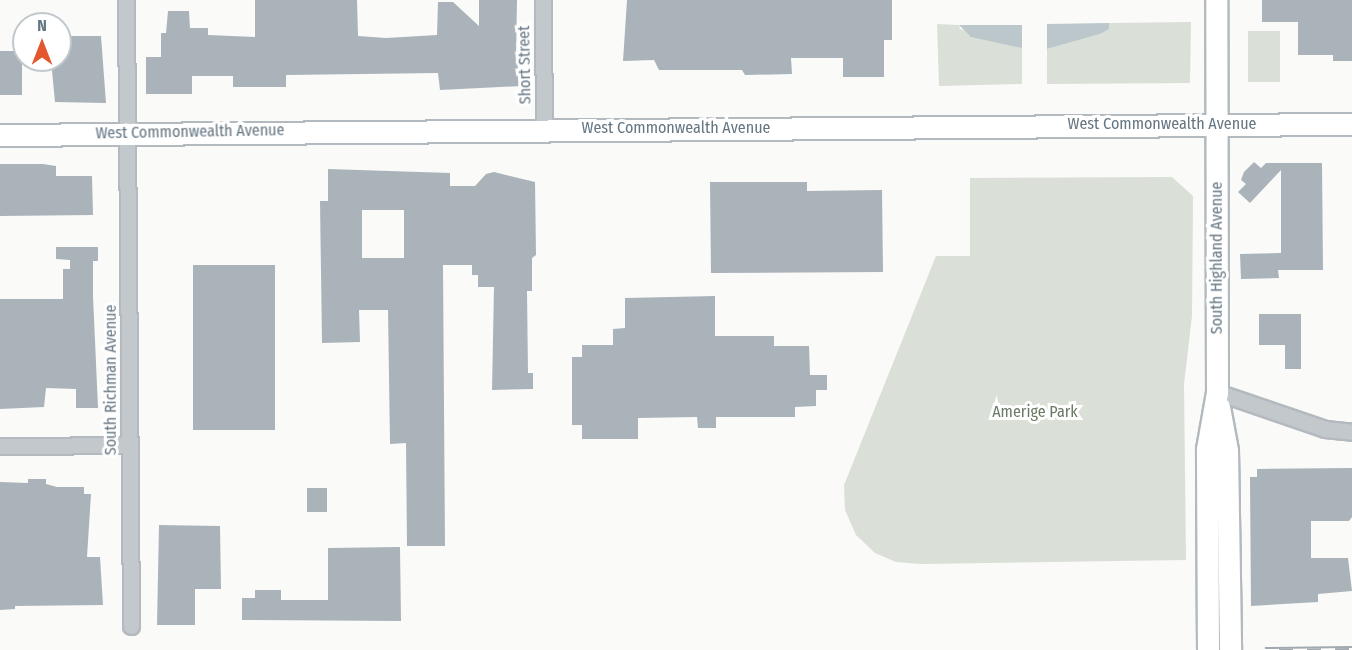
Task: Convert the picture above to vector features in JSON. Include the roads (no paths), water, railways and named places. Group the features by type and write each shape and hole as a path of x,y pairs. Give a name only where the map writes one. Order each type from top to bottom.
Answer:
{"main road":[{"name":"South Highland Avenue","path":"1208,650 1207,449 1217,392 1216,0"},
{"name":"West Commonwealth Avenue","path":"0,135 1352,124"},
{"name":"South Highland Avenue","path":"1217,392 1227,450 1230,650"}],"street":[{"name":"South Richman Avenue","path":"126,0 131,626"},
{"name":"Short Street","path":"543,0 544,129"},
{"path":"1217,392 1325,429 1352,432"},
{"path":"0,446 129,445"}],"railway":[{"path":"1265,650 1352,649"}],"park label":[{"name":"Amerige Park","path":"1035,412"}]}
